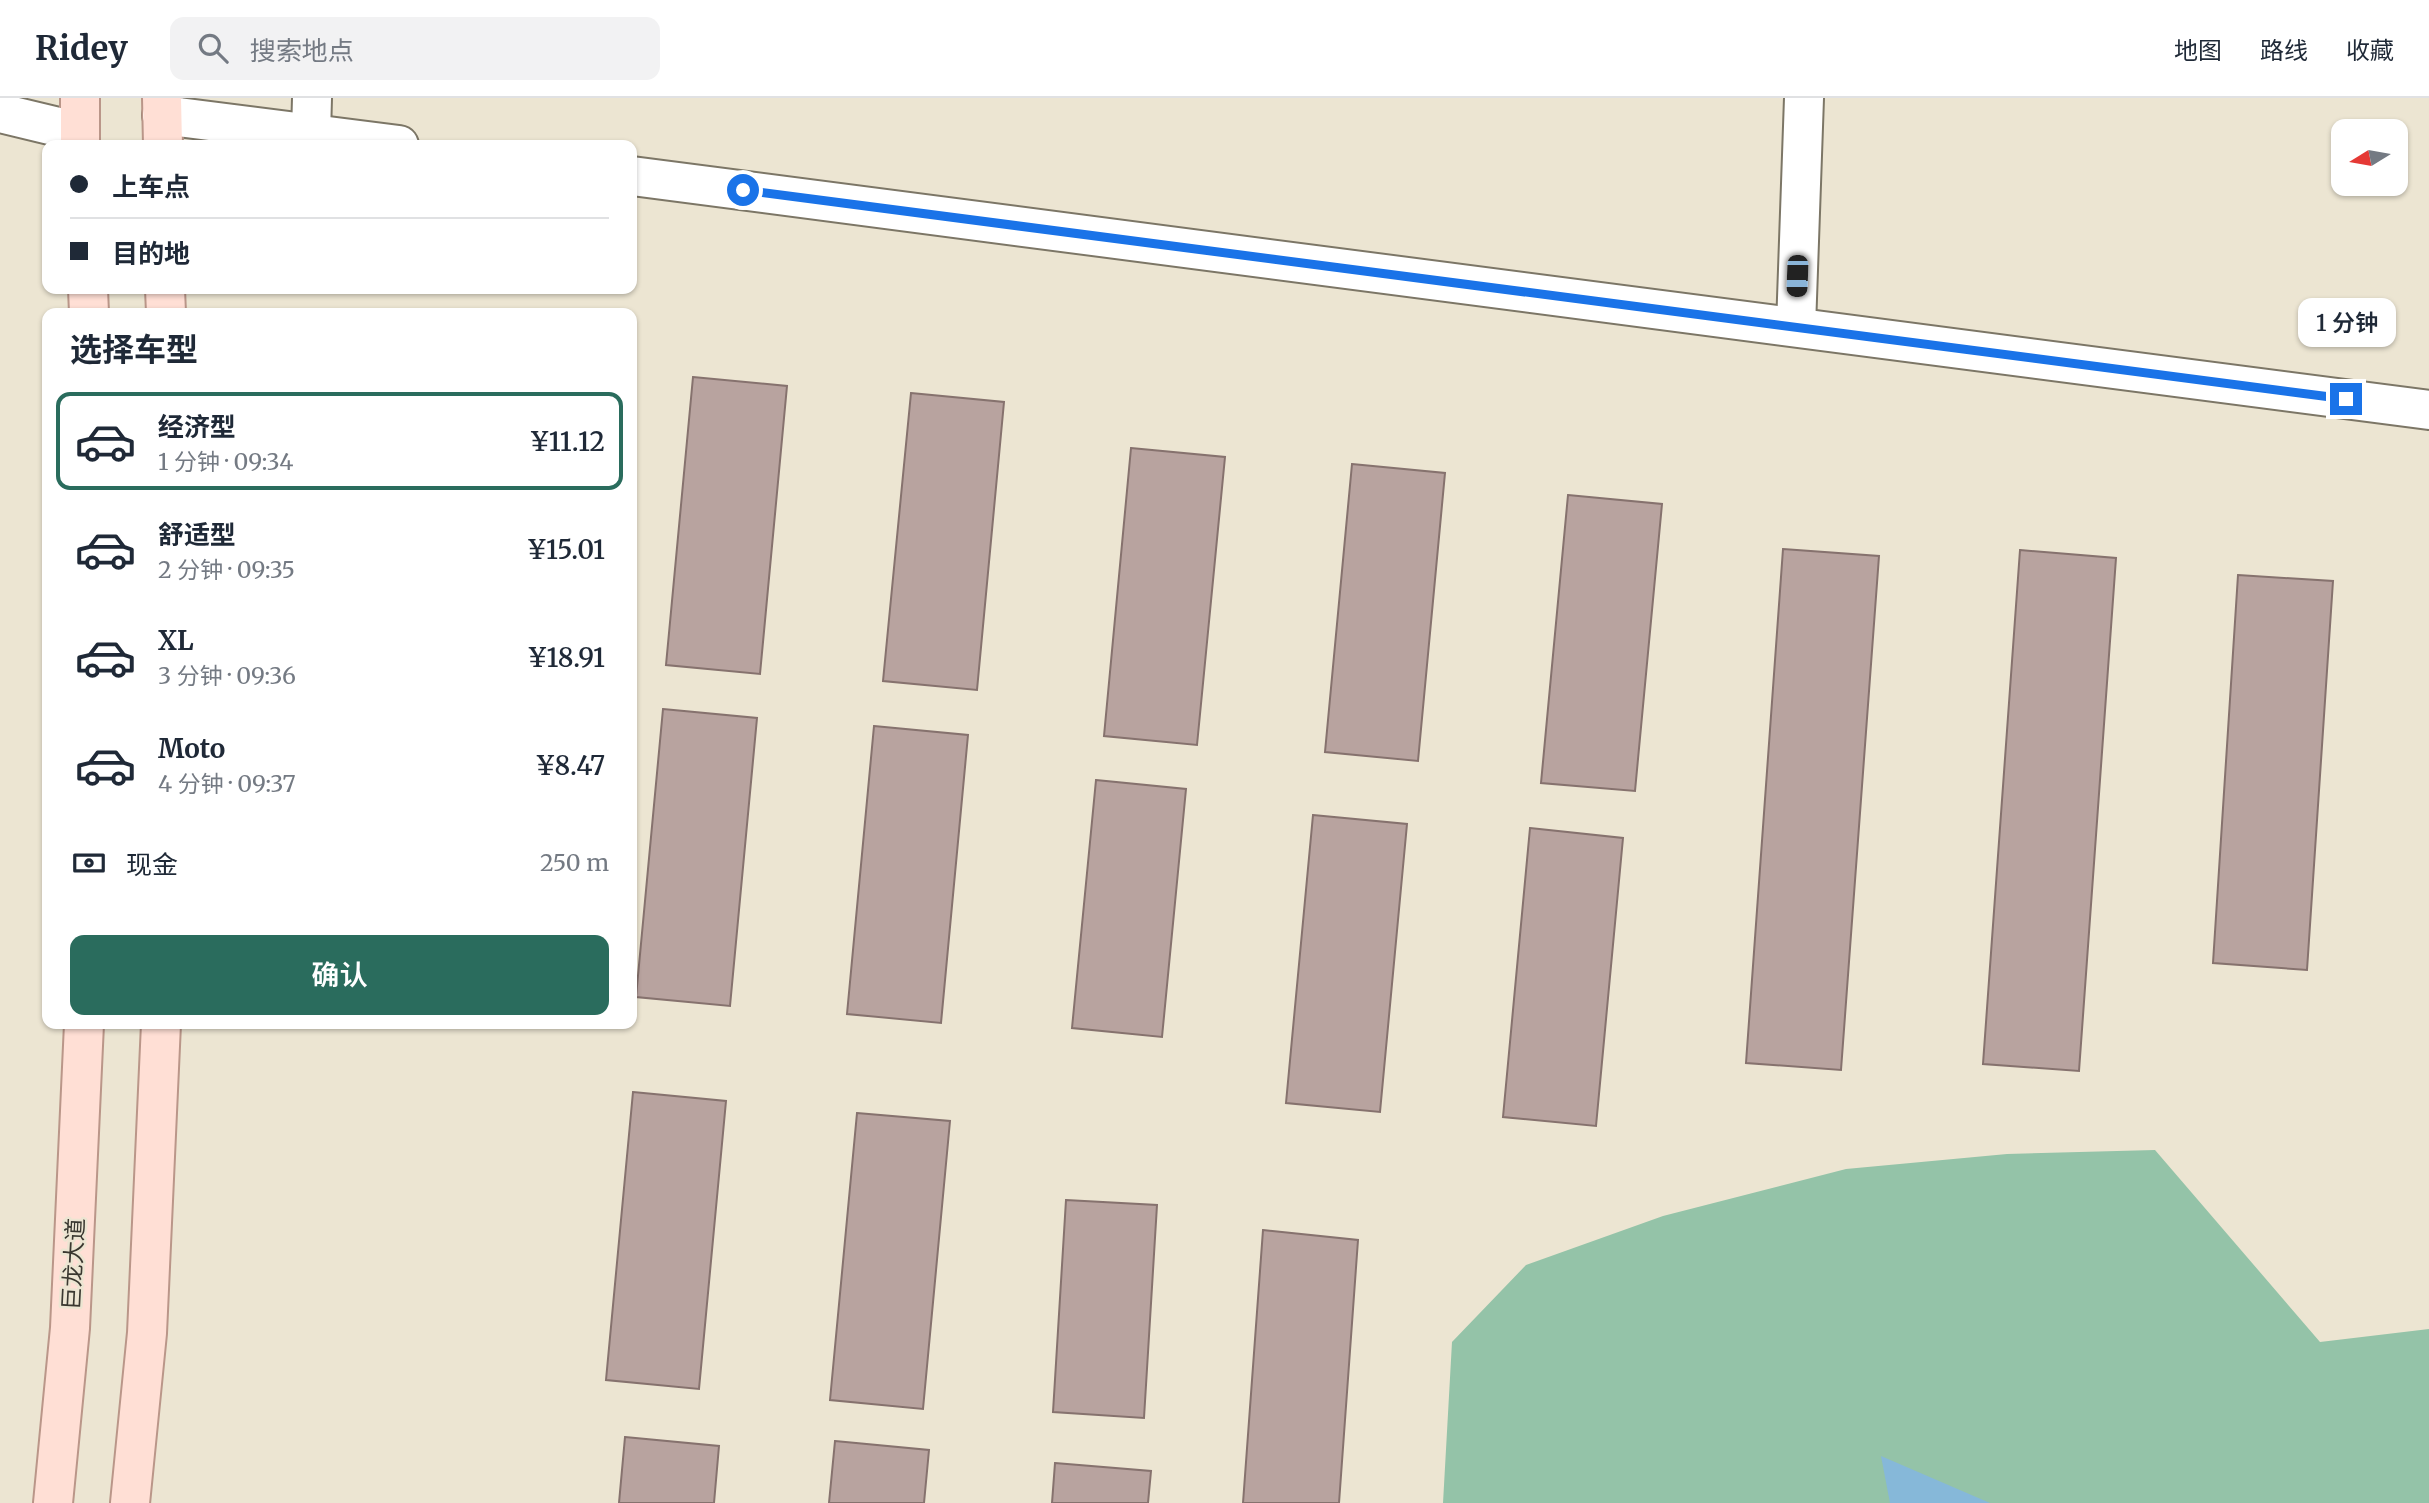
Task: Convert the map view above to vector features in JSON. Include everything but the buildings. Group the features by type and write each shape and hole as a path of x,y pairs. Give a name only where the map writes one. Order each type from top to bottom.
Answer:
{"main road":[{"name":"巨龙大道","path":"53,1503 71,1328 85,1029"},
{"path":"130,1503 147,1334 162,1029"}],"street":[{"path":"1796,327 1804,98"},
{"path":"0,113 76,118"},
{"path":"162,119 311,116 384,140"},
{"path":"637,177 2429,410"}],"green space":[{"path":"2155,1150 2320,1342 2429,1329 2429,1503 1443,1503 1452,1342 1526,1265 1663,1216 1846,1169 2007,1154"}],"water":[{"path":"1881,1456 1990,1503 1890,1503"}],"route":[{"path":"743,190 2346,399"}]}
